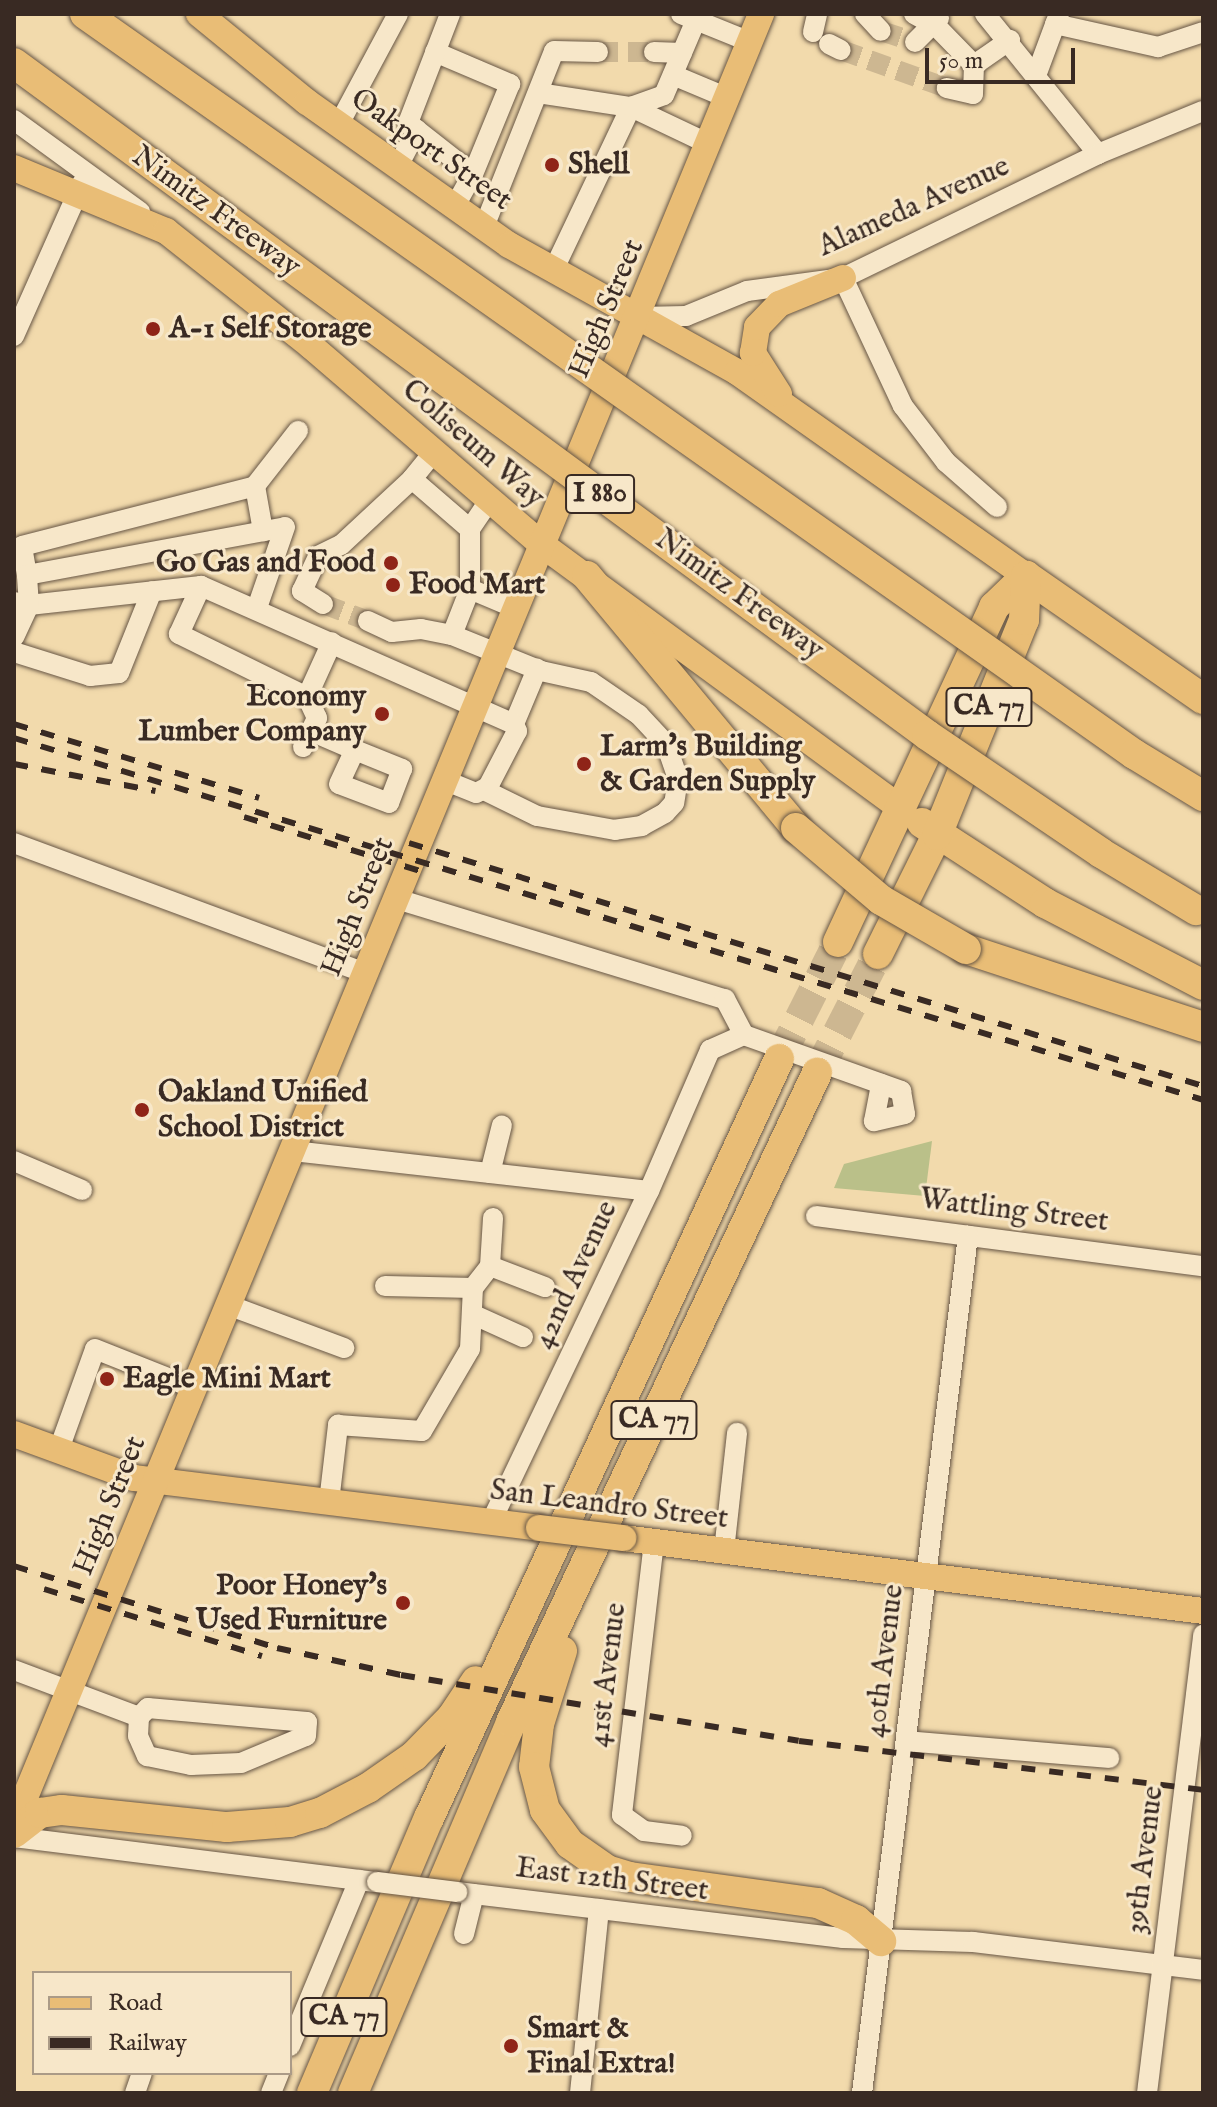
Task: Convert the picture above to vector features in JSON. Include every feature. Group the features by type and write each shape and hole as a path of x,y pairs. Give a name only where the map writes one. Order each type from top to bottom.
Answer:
{"highway":[{"path":"85,14 1134,754 1203,796"},
{"name":"Nimitz Freeway","path":"14,63 927,735 1101,853 1200,912"},
{"path":"587,576 796,828 881,900 966,949 1203,1027"},
{"path":"1026,576 1203,699"},
{"name":"CA 77","path":"838,942 994,607 1026,576"},
{"name":"CA 77","path":"878,954 937,835 1024,620 1026,576"},
{"path":"901,808 937,835 1045,903 1203,985"},
{"name":"CA 77","path":"312,2093 429,1818 779,1059"},
{"name":"CA 77","path":"353,2093 496,1756 817,1073"},
{"path":"14,1835 40,1813 62,1810 259,1826 320,1813 368,1788 434,1738 468,1695 596,1457"},
{"path":"628,1477 539,1724 534,1767 545,1810 570,1844 607,1870 655,1882 818,1903 856,1920 881,1941"}],"main road":[{"name":"Oakport Street","path":"199,14 214,31 484,227 553,271 737,372 799,417"},
{"name":"High Street","path":"14,1824 541,544 639,317 761,14"},
{"name":"Coliseum Way","path":"20,172 81,185 166,231 311,346 541,544 901,808"},
{"path":"843,278 779,304 757,327 753,353 759,368 799,417 1026,576"},
{"name":"San Leandro Street","path":"14,1434 58,1452 154,1480 1203,1611"}],"street":[{"path":"339,124 398,14"},
{"path":"450,14 408,123 473,174"},
{"path":"865,14 881,31"},
{"path":"914,14 938,20 974,65 973,94 947,88"},
{"path":"985,14 1037,73 1098,154"},
{"path":"553,271 631,107 664,95 682,53 689,17 750,42"},
{"path":"1037,73 1057,19 1158,47 1203,32"},
{"path":"915,42 938,20"},
{"path":"974,65 1010,40"},
{"path":"484,227 554,51 598,52"},
{"path":"435,52 510,84 473,174 455,206"},
{"path":"654,52 682,53"},
{"path":"673,75 728,98"},
{"path":"538,93 631,107 709,144"},
{"name":"Alameda Avenue","path":"639,317 686,316 747,291 843,278 1098,154 1203,111"},
{"name":"Coliseum Way","path":"14,120 81,185"},
{"path":"398,166 417,130"},
{"path":"14,336 81,185"},
{"path":"843,278 903,406 946,462 997,507"},
{"path":"14,637 27,575 18,546 255,486 298,431"},
{"path":"323,604 302,591 318,556 341,545 356,527 412,479 433,453"},
{"path":"412,479 470,529"},
{"path":"255,486 263,531"},
{"path":"452,635 474,577 470,529 489,501"},
{"path":"27,575 285,527 257,608"},
{"path":"22,603 201,586 257,608 514,724 517,731 484,790 476,793 444,780"},
{"path":"201,586 179,634 307,697 317,718 307,739 355,750"},
{"path":"470,589 515,608"},
{"path":"14,652 90,676 119,673 152,591"},
{"path":"368,621 392,632 421,629 452,635 537,669 591,682 639,715 674,760 678,779 674,803 642,826 615,830 537,816 484,790"},
{"path":"307,697 332,642"},
{"path":"514,724 537,669"},
{"path":"14,843 366,973"},
{"path":"397,899 725,999 744,1035 881,1084"},
{"name":"42nd Avenue","path":"491,1522 649,1191 710,1050 744,1035"},
{"path":"490,1173 502,1125"},
{"path":"293,1151 649,1191"},
{"path":"14,1161 82,1190"},
{"name":"Wattling Street","path":"816,1216 1203,1266"},
{"path":"329,1502 338,1425 422,1431 470,1349 473,1288 490,1266 493,1218"},
{"name":"40th Avenue","path":"862,2093 968,1236"},
{"path":"490,1266 545,1287"},
{"path":"385,1286 473,1288"},
{"path":"228,1305 344,1348"},
{"path":"472,1314 523,1337"},
{"path":"58,1452 95,1349 193,1388"},
{"path":"724,1551 737,1433"},
{"name":"41st Avenue","path":"654,1542 622,1815 644,1831 682,1836"},
{"name":"39th Avenue","path":"1147,2093 1162,1965 1194,1776 1203,1634"},
{"path":"14,1670 139,1717"},
{"path":"148,1708 307,1722 306,1736 241,1763 191,1765 147,1756 138,1736 139,1717 148,1708"},
{"path":"906,1741 1109,1758"},
{"name":"East 12th Street","path":"14,1835 599,1909 881,1941 973,1942 1203,1970"},
{"path":"292,2042 368,1881"},
{"path":"464,1934 465,1893"},
{"path":"580,2093 599,1909"}],"green space":[{"path":"932,1141 925,1196 834,1188 844,1164"}],"tunnel":[{"path":"881,31 915,42"},
{"path":"841,50 947,88"},
{"path":"598,52 654,52"},
{"path":"323,604 368,621"},
{"path":"779,1059 838,942"},
{"path":"817,1073 878,954"}],"railway":[{"path":"14,724 259,798"},
{"path":"14,738 1203,1100"},
{"path":"14,764 155,791"},
{"path":"244,817 431,874"},
{"path":"409,843 1203,1086"},
{"path":"14,1566 277,1648 401,1675 799,1741 1203,1790"},
{"path":"44,1589 262,1656"}],"place":[{"name":"Shell","path":"552,165"},
{"name":"A-1 Self Storage","path":"153,329"},
{"name":"Go Gas and Food","path":"391,563"},
{"name":"Food Mart","path":"393,585"},
{"name":"Economy Lumber Company","path":"382,714"},
{"name":"Larm's Building & Garden Supply","path":"584,764"},
{"name":"Oakland Unified School District","path":"142,1110"},
{"name":"Eagle Mini Mart","path":"107,1379"},
{"name":"Poor Honey's Used Furniture","path":"403,1603"},
{"name":"Smart & Final Extra!","path":"511,2046"}]}
